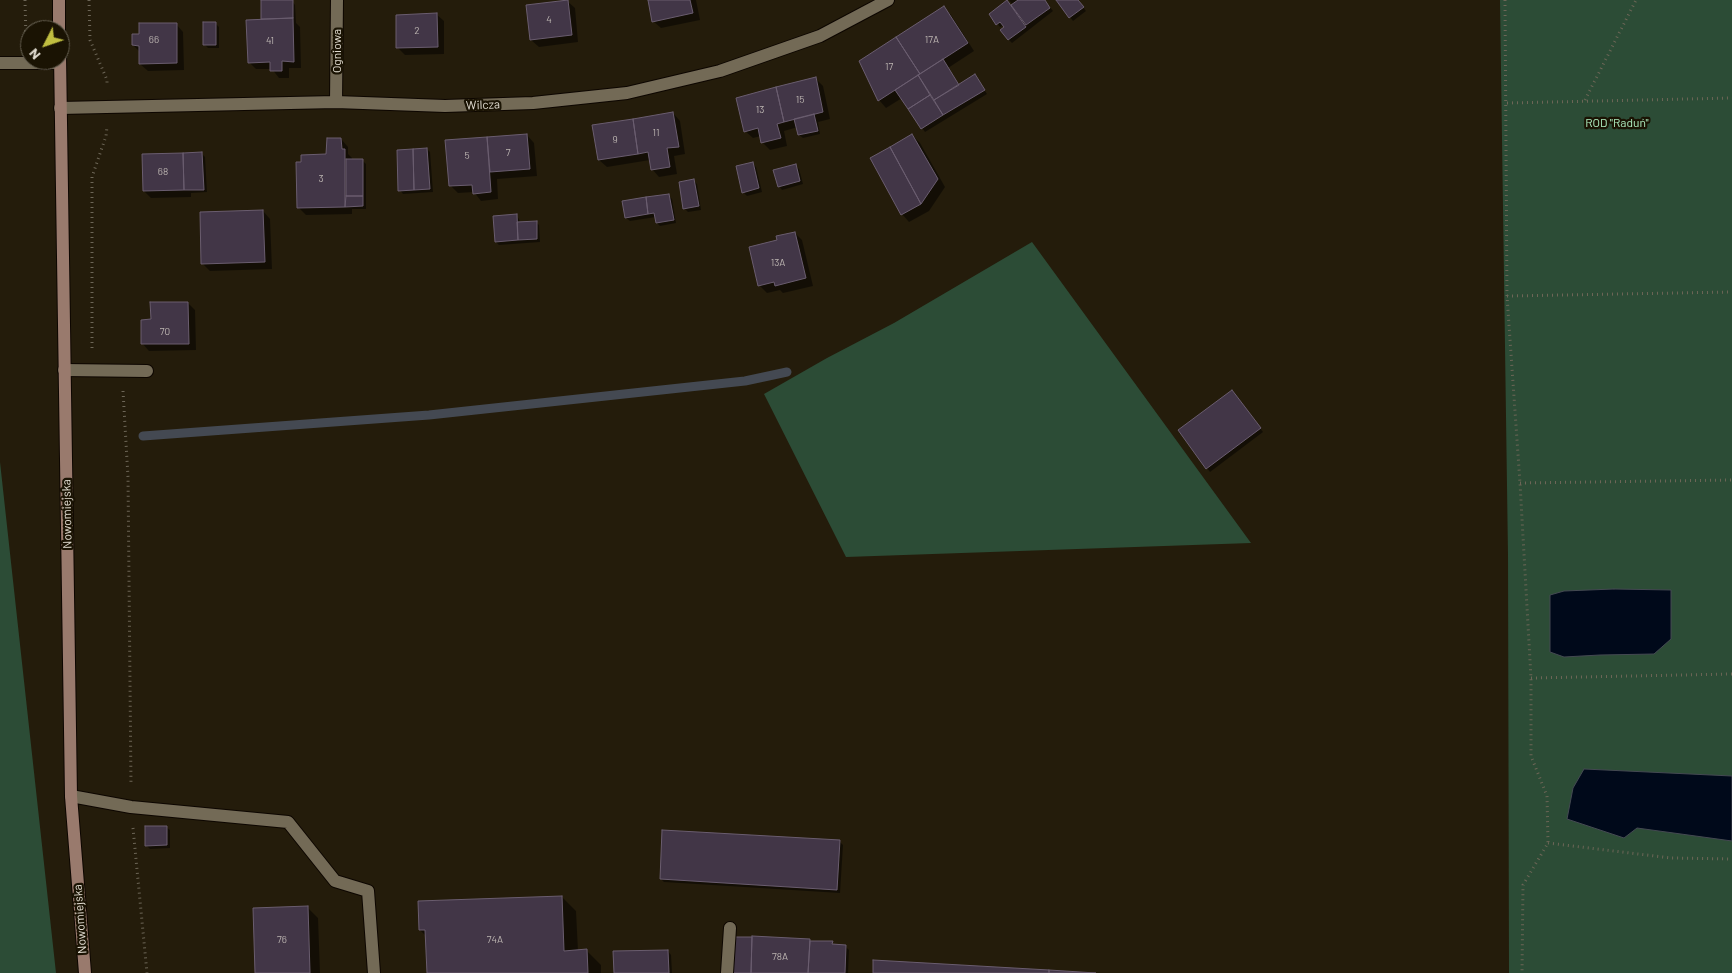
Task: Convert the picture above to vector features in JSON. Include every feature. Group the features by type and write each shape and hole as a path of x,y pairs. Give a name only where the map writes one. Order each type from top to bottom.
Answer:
{"street":[{"path":"59,0 60,20"},
{"name":"Ogniowa","path":"336,102 337,0"},
{"name":"Wilcza","path":"60,108 336,102 445,106 533,103 628,93 720,71 820,36 888,0"},
{"path":"0,63 20,63"},
{"name":"Nowomiejska","path":"60,70 71,796 84,973"},
{"path":"64,370 147,371"},
{"path":"71,796 131,807 288,822 335,881 368,891 374,973"},
{"path":"727,973 730,928"}],"path":[{"path":"25,0 25,20"},
{"path":"89,0 90,40 107,80 109,106 106,136 92,177 92,370"},
{"path":"1505,0 1507,296 1531,678 1531,756 1547,796 1548,843 1523,885 1522,973"},
{"path":"1585,100 1636,0"},
{"path":"1507,103 1732,98"},
{"path":"1507,296 1732,292"},
{"path":"121,370 128,477 131,807 147,973"},
{"path":"1520,483 1732,480"},
{"path":"1531,678 1732,674"},
{"path":"1548,843 1671,858 1732,859"}],"green space":[{"name":"ROD \"Raduń\"","path":"1500,0 1732,0 1732,973 1509,973 1508,555"},
{"path":"1032,242 1251,543 846,557 764,394 894,323"},
{"path":"0,462 56,973 0,973"}],"water":[{"path":"1614,589 1671,590 1671,639 1654,654 1564,657 1550,652 1550,595 1564,591"},
{"path":"1584,769 1732,776 1732,841 1637,828 1624,838 1567,819 1573,788"}],"building":[{"path":"261,0 293,0 293,18 261,19"},
{"path":"568,0 572,35 530,40 526,5"},
{"path":"648,0 690,0 693,13 652,22"},
{"path":"1007,0 1026,27 1008,40 1000,30 1004,27 1000,22 996,25 989,14"},
{"path":"1018,0 1045,0 1050,8 1026,25 1011,5"},
{"path":"1056,0 1078,0 1084,7 1069,18"},
{"path":"944,6 968,43 920,74 896,37"},
{"path":"437,13 438,47 396,48 396,15"},
{"path":"293,18 294,62 282,61 282,71 270,71 270,62 248,63 246,20"},
{"path":"203,22 216,22 216,45 203,45"},
{"path":"139,23 177,23 177,63 139,64 139,46 132,45 132,34 139,34"},
{"path":"896,37 920,74 878,101 859,61"},
{"path":"943,59 959,85 934,100 918,75"},
{"path":"975,74 985,90 943,115 934,100"},
{"path":"918,75 930,95 908,109 895,90"},
{"path":"816,77 823,112 784,122 776,87"},
{"path":"776,87 784,122 777,124 781,138 761,143 758,128 744,132 736,98"},
{"path":"930,95 943,115 921,129 908,109"},
{"path":"673,112 679,147 667,148 670,167 651,170 648,152 638,154 633,119"},
{"path":"814,114 818,131 798,135 794,119"},
{"path":"633,119 638,154 598,160 592,125"},
{"path":"527,134 530,169 490,172 487,137"},
{"path":"912,134 938,179 921,204 890,147"},
{"path":"487,137 491,192 473,194 472,185 449,186 445,140"},
{"path":"327,138 341,138 342,149 345,149 345,207 297,208 296,162 301,162 301,155 326,154"},
{"path":"890,147 921,204 901,215 870,158"},
{"path":"427,148 430,189 414,190 413,149"},
{"path":"413,149 414,190 398,191 397,150"},
{"path":"202,152 204,190 184,190 183,153"},
{"path":"183,153 184,190 143,191 142,154"},
{"path":"346,159 363,159 363,196 346,196"},
{"path":"753,162 759,188 742,193 736,166"},
{"path":"796,164 800,181 778,187 773,170"},
{"path":"694,179 699,206 683,209 679,182"},
{"path":"669,194 674,220 656,223 654,213 648,214 646,197"},
{"path":"346,196 363,196 363,206 345,207"},
{"path":"646,197 648,214 625,218 622,201"},
{"path":"263,210 265,262 201,264 200,212"},
{"path":"517,214 518,240 495,242 493,216"},
{"path":"537,221 537,239 518,240 517,222"},
{"path":"795,232 806,278 775,286 774,282 758,286 749,247 777,240 776,236"},
{"path":"150,302 188,302 189,344 141,344 141,320 151,319"},
{"path":"1232,390 1261,428 1206,469 1178,430"},
{"path":"145,826 167,826 167,845 145,846"},
{"path":"662,830 840,840 837,890 660,879"},
{"path":"562,896 564,951 587,949 588,973 427,973 425,930 419,930 418,901"},
{"path":"308,906 310,973 255,973 253,908"},
{"path":"752,936 810,939 808,973 751,973"},
{"path":"734,937 752,937 751,973 732,973"},
{"path":"810,941 833,941 832,944 846,945 845,973 808,973"},
{"path":"668,950 669,973 614,973 613,951"},
{"path":"873,960 1049,970 1049,973 873,973"},
{"path":"1049,970 1096,973 1049,973"}],"waterway":[{"path":"143,436 429,415 745,381 787,372"}]}
